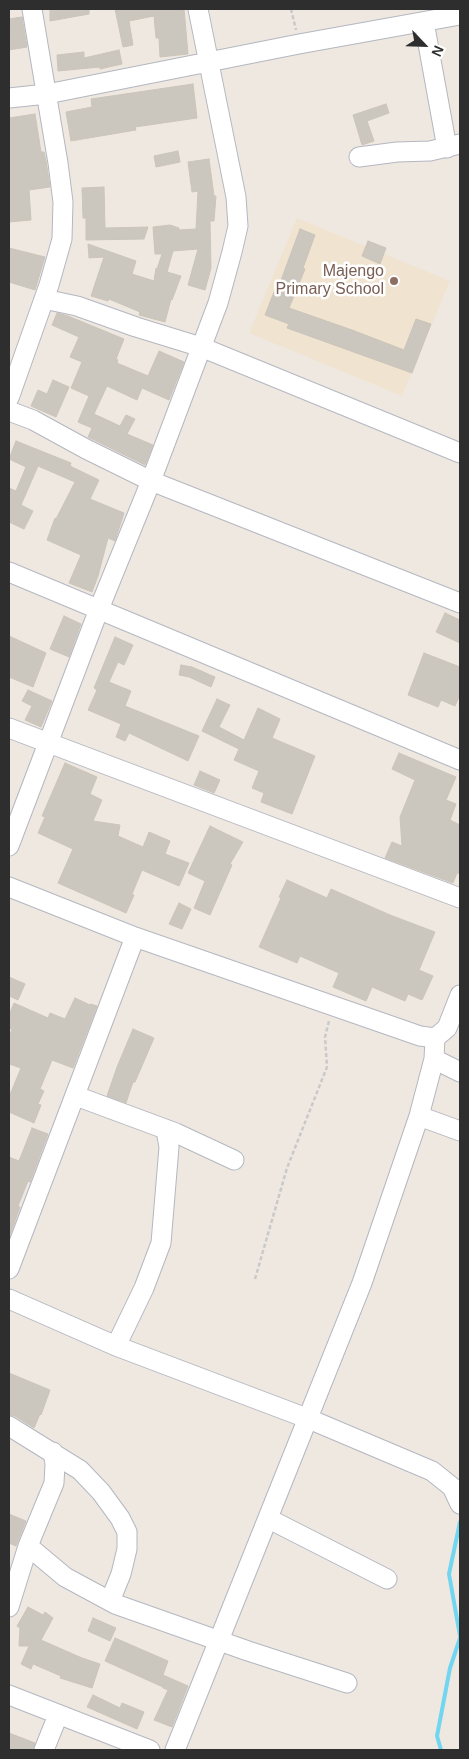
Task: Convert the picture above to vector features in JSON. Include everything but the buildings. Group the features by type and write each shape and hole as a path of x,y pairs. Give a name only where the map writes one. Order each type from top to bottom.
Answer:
{"street":[{"path":"9,398 56,263 62,239 63,202 32,9"},
{"path":"9,846 218,303 238,226 236,197 198,9"},
{"path":"9,98 47,94 300,44 417,18 460,15"},
{"path":"359,157 430,151 453,146 417,18"},
{"path":"44,299 77,306 201,347 460,453"},
{"path":"9,411 33,420 151,481 460,603"},
{"path":"9,572 460,760"},
{"path":"9,728 460,898"},
{"path":"9,887 135,937 420,1036 436,1038"},
{"path":"9,1269 135,937"},
{"path":"175,1750 362,1283 419,1116 434,1059 436,1038 447,1028 460,995"},
{"path":"434,1059 460,1072"},
{"path":"76,1096 166,1130 234,1160"},
{"path":"419,1116 460,1131"},
{"path":"116,1346 144,1288 161,1242 169,1147 166,1130"},
{"path":"9,1299 116,1346 309,1419 432,1471 452,1487 460,1504"},
{"path":"9,1426 80,1470 101,1492 120,1518 127,1532 127,1549 121,1574 110,1601"},
{"path":"9,1607 28,1546 54,1483 55,1464 53,1452"},
{"path":"269,1519 387,1579"},
{"path":"28,1546 65,1577 110,1601 248,1652 347,1683"},
{"path":"9,1696 150,1750"},
{"path":"44,1750 58,1715"}],"path":[{"path":"292,9 300,44"},
{"path":"255,1279 287,1168 327,1066 325,1037 327,1024 337,1007"}],"shaded area":[{"name":"Majengo Primary School","path":"297,218 450,281 402,396 249,333"}],"waterway":[{"path":"460,1522 449,1574 460,1636"},
{"path":"441,1750 437,1736 450,1668 460,1638"}],"place":[{"name":"Majengo Primary School","path":"394,281"}]}
